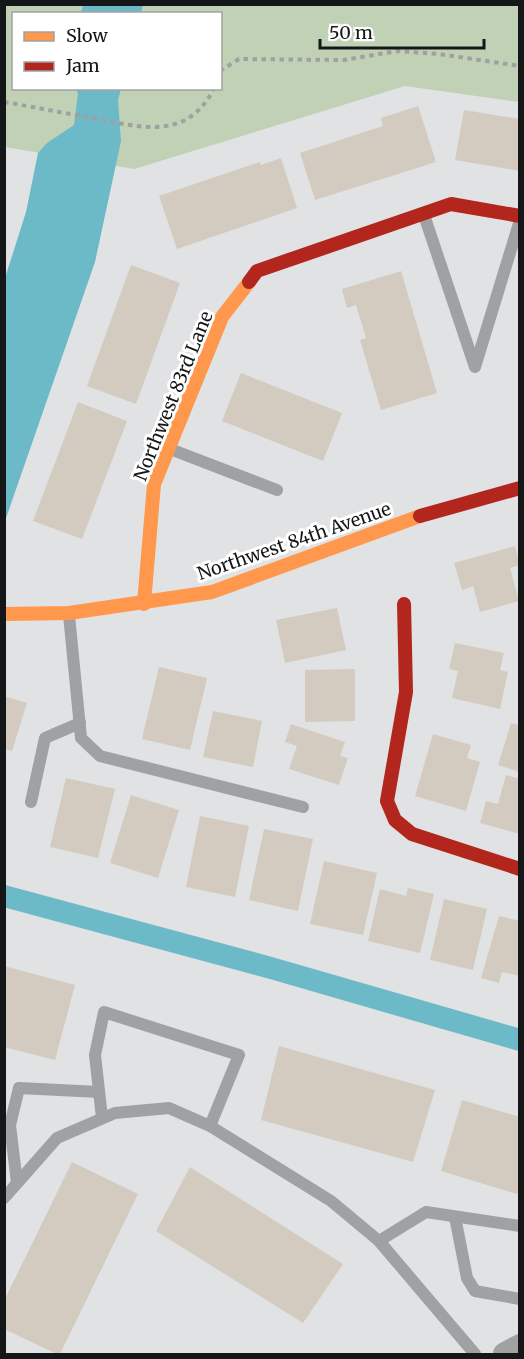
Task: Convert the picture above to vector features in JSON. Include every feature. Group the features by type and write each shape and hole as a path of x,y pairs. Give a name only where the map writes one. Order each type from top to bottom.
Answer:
{"street":[{"name":"Northwest 83rd Lane","path":"144,604 154,484 222,317 257,271 451,204 519,218"},
{"name":"Northwest 84th Avenue","path":"4,614 69,613 144,604 212,591 419,516 519,488"},
{"path":"404,604 406,692 387,801 395,820 412,834 519,869"},
{"path":"505,1354 519,1346"}],"lane":[{"path":"424,214 475,367 519,218"},
{"path":"168,448 277,490"},
{"path":"69,613 81,738 100,756 303,807"},
{"path":"31,802 45,738 80,723"},
{"path":"102,1118 95,1055 104,1012 239,1054 210,1126"},
{"path":"17,1184 9,1125 19,1088 99,1092"},
{"path":"4,1198 57,1138 115,1113 169,1108 210,1126 332,1201 379,1240 475,1354"},
{"path":"379,1240 426,1212 519,1226"},
{"path":"455,1217 467,1278 476,1291 519,1299"}],"path":[{"path":"222,70 239,59 344,60 397,51 440,54 519,66"},
{"path":"4,102 142,128 168,127 192,117 205,106 213,90"}],"green space":[{"path":"4,5 519,5 519,102 405,86 134,169 5,147"}],"water":[{"path":"83,4 143,5 141,12 81,12"},
{"path":"76,90 121,90 118,100 121,141 95,262 5,521 5,278 26,212 38,153 47,143 74,125 78,94"}],"building":[{"path":"418,106 436,162 315,200 300,153 383,126 381,118"},
{"path":"464,110 520,119 520,171 455,160"},
{"path":"281,158 297,208 177,249 159,196 260,162 261,165"},
{"path":"131,265 180,283 136,404 87,386"},
{"path":"401,271 437,393 381,410 360,340 366,338 356,305 347,308 342,289"},
{"path":"241,373 342,413 323,461 222,421"},
{"path":"78,402 127,421 82,539 33,521"},
{"path":"515,546 520,565 510,568 519,601 480,612 473,586 462,590 454,563"},
{"path":"337,608 346,650 285,663 276,620"},
{"path":"455,643 504,653 500,670 508,672 500,709 452,698 458,671 449,669"},
{"path":"159,667 207,678 190,750 142,739"},
{"path":"355,669 355,721 305,722 305,670"},
{"path":"4,696 27,703 12,751 4,749"},
{"path":"213,711 262,721 253,767 203,757"},
{"path":"511,723 520,725 520,772 498,765"},
{"path":"291,724 345,742 340,756 348,758 339,785 289,769 297,746 285,742"},
{"path":"433,734 471,745 467,758 480,762 466,811 415,796"},
{"path":"506,775 520,779 520,834 480,823 486,801 498,804"},
{"path":"66,778 115,789 98,858 50,847"},
{"path":"131,795 179,810 158,878 110,863"},
{"path":"200,816 249,826 235,897 186,887"},
{"path":"264,829 313,839 298,911 249,900"},
{"path":"324,861 377,873 363,935 310,924"},
{"path":"408,888 434,894 420,953 368,941 380,889 406,896"},
{"path":"444,899 487,909 473,970 430,960"},
{"path":"499,916 520,921 520,976 502,972 499,983 481,978"},
{"path":"4,966 75,985 55,1060 4,1047"},
{"path":"279,1046 435,1090 413,1162 261,1120"},
{"path":"462,1100 520,1117 520,1195 441,1171"},
{"path":"72,1162 138,1194 60,1354 57,1354 4,1329 4,1301"},
{"path":"190,1167 343,1264 303,1323 156,1231"}],"waterway":[{"path":"4,896 271,968 520,1040"}],"traffic: slow":[{"path":"144,604 154,484 222,317 249,282"},
{"path":"4,614 69,613 212,592 420,516"}],"traffic: jam":[{"path":"249,282 257,271 451,204 520,216"},
{"path":"420,516 520,488"},
{"path":"404,604 406,692 387,801 395,820 412,834 520,869"}]}
